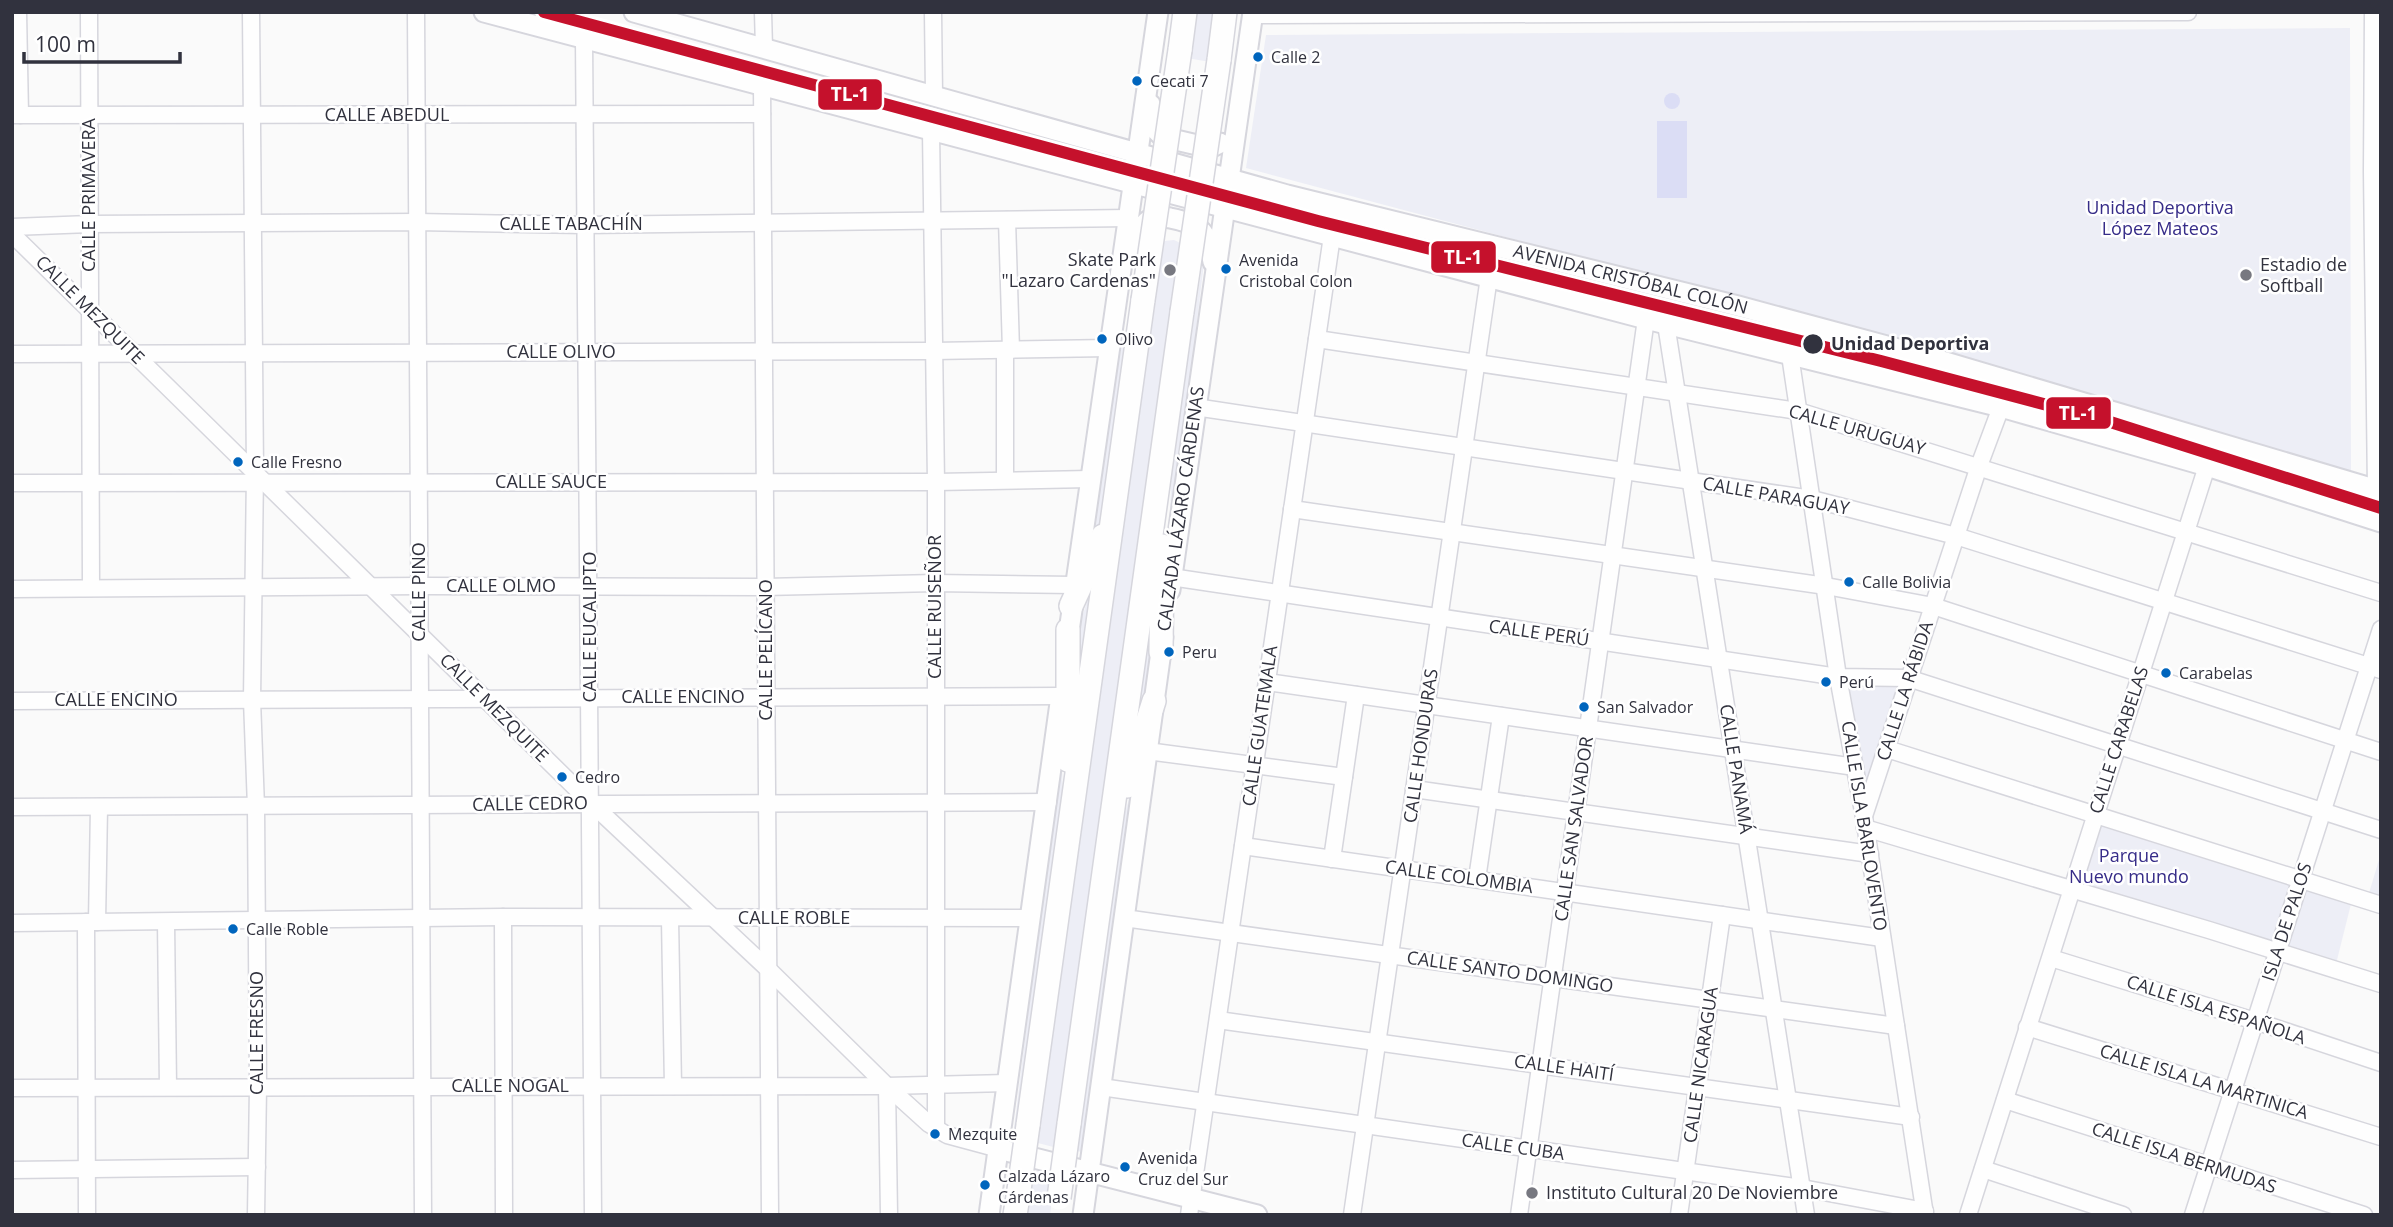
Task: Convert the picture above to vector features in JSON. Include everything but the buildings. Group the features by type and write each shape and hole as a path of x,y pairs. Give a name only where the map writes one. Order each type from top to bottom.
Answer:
{"highway":[{"path":"1015,1215 1185,12"},
{"name":"CALZADA LÁZARO CÁRDENAS","path":"1057,1206 1225,12"},
{"path":"1161,652 1163,455"},
{"path":"1072,595 1114,511"},
{"path":"1067,852 1068,631"},
{"path":"1108,846 1154,701"}],"main road":[{"name":"AVENIDA CRISTÓBAL COLÓN","path":"484,12 1646,319 2001,407 2207,466 2381,522"},
{"name":"AVENIDA CRISTÓBAL COLÓN","path":"634,12 1229,180 1738,306 1953,364 2379,490"},
{"path":"989,1215 1048,802 1072,595 1158,12"},
{"name":"CALZADA LÁZARO CÁRDENAS","path":"1083,1215 1195,407 1253,14"},
{"path":"1147,89 1154,124 1163,137 1214,147 1223,139 1237,117"},
{"path":"1103,175 1109,172 1116,160 1112,147"},
{"path":"1257,216 1270,203 1287,195"},
{"path":"1122,264 1145,223 1160,216 1191,222 1198,227 1208,242 1215,273"},
{"path":"999,1149 1088,1172 1190,1206 1257,1215"}],"street":[{"path":"16,115 19,12"},
{"name":"CALLE PRIMAVERA","path":"89,12 91,588"},
{"name":"CALLE FRESNO","path":"251,12 254,353 258,479 251,700 256,807 256,1215"},
{"name":"CALLE PINO","path":"416,12 423,1215"},
{"path":"763,12 764,48"},
{"path":"933,12 934,95"},
{"path":"1253,14 2188,12"},
{"path":"2373,12 2379,490"},
{"name":"CALLE EUCALIPTO","path":"584,39 593,1215"},
{"name":"CALLE PELÍCANO","path":"762,85 770,1215"},
{"name":"CALLE ABEDUL","path":"16,115 762,114"},
{"name":"CALLE RUISEÑOR","path":"931,131 936,482 936,1128"},
{"name":"CALLE TABACHÍN","path":"12,227 417,222 586,225 1129,218"},
{"path":"1005,480 1007,220"},
{"name":"CALLE MEZQUITE","path":"12,234 258,479 887,1086 947,1136 999,1149"},
{"name":"CALLE GUATEMALA","path":"1190,1206 1332,236"},
{"name":"CALLE HONDURAS","path":"1352,1215 1489,278"},
{"name":"CALLE SAN SALVADOR","path":"1519,1215 1646,319"},
{"name":"CALLE PANAMÁ","path":"1666,324 1806,1215"},
{"name":"CALLE URUGUAY","path":"1317,339 1798,411 2381,593"},
{"name":"CALLE OLIVO","path":"12,354 764,352 1109,348"},
{"name":"CALLE ISLA BARLOVENTO","path":"1790,355 1838,677 1865,823 1925,1213"},
{"name":"CALLE PARAGUAY","path":"1195,407 1812,499 1956,536 2375,668"},
{"name":"CALLE LA RÁBIDA","path":"1865,823 1908,678 2001,407"},
{"name":"CALLE CARABELAS","path":"1968,1215 2207,466"},
{"name":"CALLE SAUCE","path":"12,483 258,479 419,482 936,482 1089,479"},
{"path":"1292,509 1826,586 1933,606 2381,752"},
{"name":"CALLE PERÚ","path":"1171,577 1838,677 1908,678 2381,830"},
{"name":"CALLE OLMO","path":"12,589 765,587 935,583 1072,595"},
{"name":"ISLA DE PALOS","path":"2193,1215 2345,740 2375,668 2381,629"},
{"path":"1267,682 1855,767"},
{"path":"1332,859 1356,695"},
{"name":"CALLE ENCINO","path":"12,701 1061,696"},
{"path":"1478,879 1501,716"},
{"path":"1887,749 2381,905"},
{"path":"1147,751 1344,777"},
{"path":"1414,789 1870,854"},
{"name":"CALLE CEDRO","path":"12,807 1048,802"},
{"path":"87,1215 87,1087 99,807"},
{"path":"1865,823 2381,984"},
{"name":"CALLE COLOMBIA","path":"1243,846 1882,937"},
{"name":"CALLE NICARAGUA","path":"1679,1215 1722,915"},
{"path":"503,917 504,1215"},
{"name":"CALLE ROBLE","path":"12,923 503,917 1030,918"},
{"name":"CALLE SANTO DOMINGO","path":"1124,918 1896,1026"},
{"path":"670,919 673,1086"},
{"path":"166,922 168,1087"},
{"name":"CALLE ISLA ESPAÑOLA","path":"2051,958 2381,1063"},
{"name":"CALLE HAITÍ","path":"1218,1020 1911,1117"},
{"name":"CALLE ISLA LA MARTINICA","path":"2027,1027 2381,1137"},
{"name":"CALLE NOGAL","path":"12,1088 887,1086 1007,1083"},
{"path":"887,1086 889,1215"},
{"name":"CALLE CUBA","path":"1101,1087 1802,1188 1925,1213"},
{"name":"CALLE ISLA BERMUDAS","path":"2005,1100 2364,1215"},
{"path":"12,1170 257,1167"},
{"path":"1983,1169 2123,1215"}],"green space":[{"path":"1193,12 1218,12 1211,62 1186,58"},
{"name":"Unidad Deportiva López Mateos","path":"2350,28 2351,471 2013,372 1246,168 1266,35"},
{"path":"1208,229 1168,567 1172,460"},
{"path":"1174,240 1199,252 1057,1148 1038,1143 1157,290 1141,287 1147,243"},
{"path":"1140,283 1107,511 1087,551 1118,361"},
{"path":"1105,547 1076,756 1072,688 1082,617"},
{"path":"1158,559 1157,656 1125,773"},
{"path":"1847,686 1898,686 1865,791"},
{"path":"1062,741 1063,855 1020,1138 1013,1136"},
{"path":"1143,753 1087,1153 1077,1151 1119,832"},
{"name":"Parque Nuevo mundo","path":"2098,823 2292,884 2273,943 2079,886"},
{"path":"2381,853 2381,897 2369,893"},
{"path":"2304,889 2351,904 2336,964 2285,948"},
{"path":"1032,1170 1055,1176 1050,1215 1026,1215"}],"water":[{"path":"1672,93 1680,101 1672,109 1664,101"},
{"path":"1657,121 1687,121 1687,198 1657,198"}],"transit line":[{"name":"TL-1","path":"544,12 1318,221 1881,361 2104,420 2381,508"}],"place":[{"name":"Calle 2","path":"1258,57"},
{"name":"Cecati 7","path":"1137,81"},
{"name":"Avenida Cristobal Colon","path":"1226,269"},
{"name":"Skate Park \"Lazaro Cardenas\"","path":"1170,270"},
{"name":"Estadio de Softball","path":"2246,275"},
{"name":"Olivo","path":"1102,339"},
{"name":"Unidad Deportiva","path":"1813,344"},
{"name":"Calle Fresno","path":"238,462"},
{"name":"Calle Bolivia","path":"1849,582"},
{"name":"Peru","path":"1169,652"},
{"name":"Carabelas","path":"2166,673"},
{"name":"Perú","path":"1826,682"},
{"name":"San Salvador","path":"1584,707"},
{"name":"Cedro","path":"562,777"},
{"name":"Calle Roble","path":"233,929"},
{"name":"Mezquite","path":"935,1134"},
{"name":"Avenida Cruz del Sur","path":"1125,1167"},
{"name":"Calzada Lázaro Cárdenas","path":"985,1185"},
{"name":"Instituto Cultural 20 De Noviembre","path":"1532,1193"}]}
